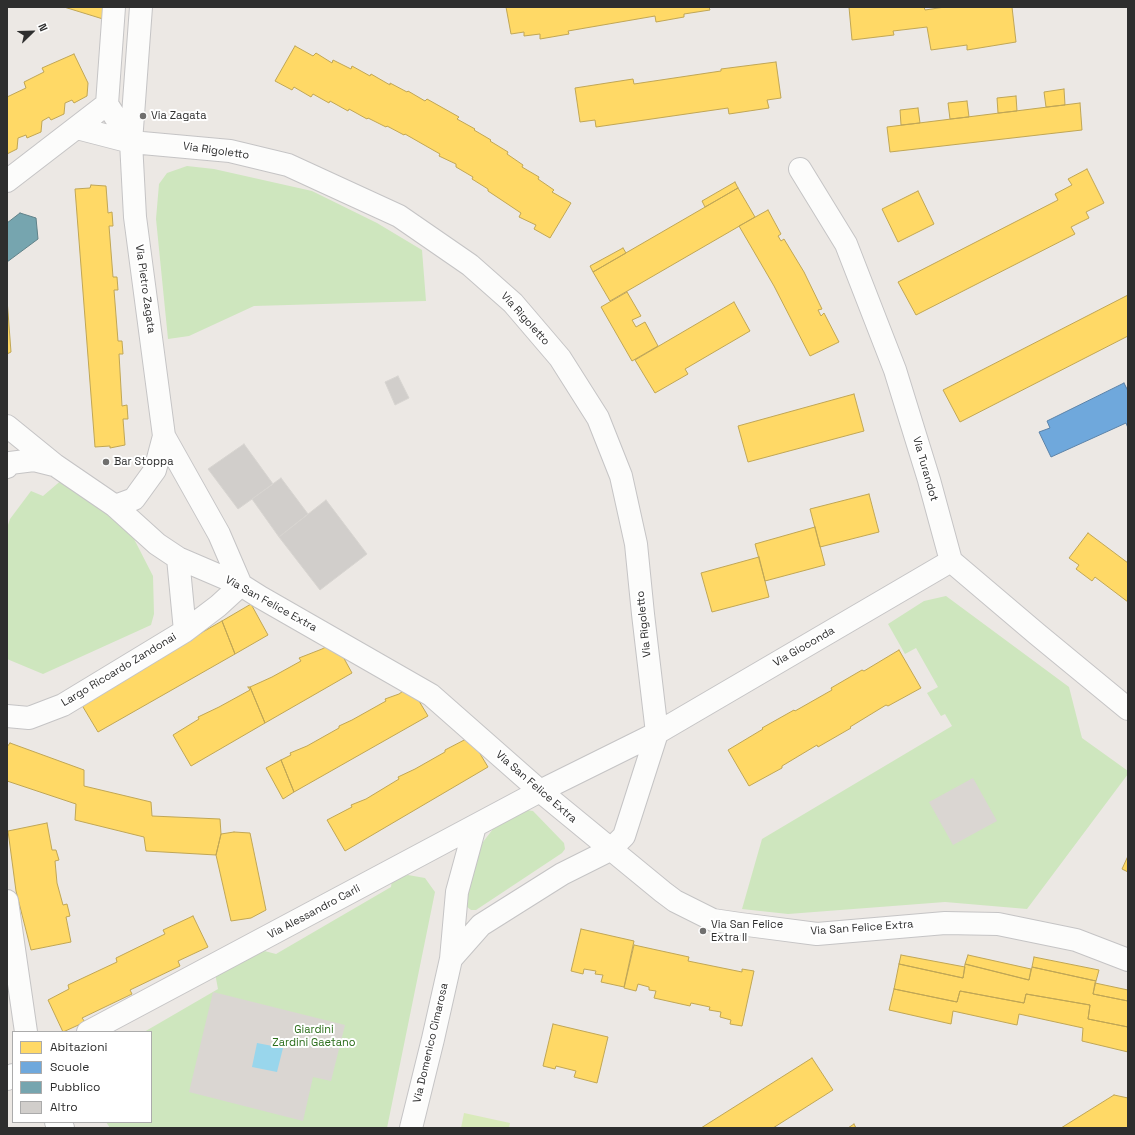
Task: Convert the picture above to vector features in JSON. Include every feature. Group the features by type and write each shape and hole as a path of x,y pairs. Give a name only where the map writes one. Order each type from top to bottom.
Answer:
{"street":[{"path":"7,181 107,104 114,7"},
{"name":"Via Pietro Zagata","path":"141,7 131,142 135,217 164,436 219,534 241,585"},
{"name":"Via Pietro Zagata","path":"107,104 131,142"},
{"path":"77,128 131,142"},
{"name":"Via Rigoletto","path":"131,142 230,151 288,165 399,216 470,265 513,303 560,358 598,418 621,476 636,544 656,733"},
{"name":"Via Turandot","path":"800,169 846,244 895,370 929,480 951,561"},
{"name":"Via San Felice Extra","path":"7,426 55,465 115,506 157,544 178,558 241,585 431,694 540,791 610,850 675,901 713,920 817,934 945,922 998,924 1076,940 1128,960"},
{"name":"Via Pietro Zagata","path":"115,506 134,499 155,470 164,436"},
{"path":"7,467 10,463 34,460 55,465"},
{"name":"Largo Riccardo Zandonai","path":"178,558 185,631"},
{"path":"951,561 1128,709"},
{"name":"Via Gioconda","path":"540,791 656,733 951,561"},
{"name":"Largo Riccardo Zandonai","path":"7,716 29,718 63,706 185,631 218,606 241,585"},
{"path":"610,850 624,836 656,733"},
{"name":"Via Alessandro Carli","path":"90,1031 540,791"},
{"name":"Via Domenico Cimarosa","path":"411,1128 451,959 457,892 475,826"},
{"name":"Via Domenico Cimarosa","path":"451,959 481,925 562,874 610,850"},
{"path":"7,901 26,1031"}],"green space":[{"path":"187,166 214,169 312,191 377,223 422,250 426,301 254,306 189,336 168,339 156,219 159,184 167,173"},
{"path":"64,478 132,535 153,576 154,614 151,625 43,674 7,659 7,528 10,519 31,491 43,496"},
{"path":"946,596 1069,687 1082,738 1128,771 1128,774 1027,909 945,902 788,914 742,909 762,839 952,726 945,714 941,716 927,693 938,687 916,648 905,654 888,624 924,601"},
{"path":"527,810 533,811 564,843 565,849 562,853 476,910 471,910 466,906 466,901 476,856 483,842 493,829"},
{"name":"Giardini Zardini Gaetano","path":"408,875 425,878 435,892 387,1128 110,1128 107,1123 152,1123 152,1031 146,1031 218,989 215,973 238,965 240,956 253,948 276,954 391,887 392,879"},
{"path":"464,1113 510,1123 509,1128 461,1128"}],"shaded area":[{"path":"973,778 997,821 953,845 929,802"},
{"path":"213,992 345,1025 331,1081 313,1077 303,1121 189,1092"}],"water":[{"path":"257,1043 283,1048 277,1072 252,1067"}],"building: Abitazioni":[{"path":"64,7 106,7 103,19"},
{"path":"506,7 709,7 710,10 684,14 684,17 656,22 655,16 568,31 569,34 540,39 540,34 524,36 524,32 511,34"},
{"path":"849,7 924,7 925,10 945,7 1012,7 1016,42 967,50 967,45 931,50 927,27 893,31 894,35 852,40"},
{"path":"295,46 313,56 316,53 332,63 333,60 351,69 352,66 370,76 371,74 390,85 390,83 407,92 408,91 425,101 427,99 459,117 457,119 475,129 474,130 508,152 507,154 523,165 522,167 539,177 538,179 554,190 552,192 571,203 550,238 534,229 536,225 519,217 521,213 472,179 473,177 456,167 456,164 439,156 440,154 405,134 404,135 368,118 367,119 349,109 348,111 330,101 329,103 313,94 311,97 294,87 292,90 275,81"},
{"path":"74,54 88,83 87,96 74,103 72,100 65,103 64,114 51,120 49,117 42,121 41,132 27,138 26,135 18,138 17,149 7,154 7,97 26,88 24,82 44,72 42,68"},
{"path":"776,62 781,98 767,100 769,108 729,114 728,108 596,127 595,120 580,122 575,88 633,79 634,84 721,71 721,69"},
{"path":"1064,89 1065,105 1046,107 1044,92"},
{"path":"1016,96 1017,111 998,113 997,98"},
{"path":"967,101 969,117 950,119 948,103"},
{"path":"1080,103 1082,130 890,152 887,127"},
{"path":"918,108 920,123 901,125 900,110"},
{"path":"1087,169 1104,203 1086,212 1089,218 1071,227 1075,234 916,315 898,282 1058,200 1055,194 1072,185 1068,179"},
{"path":"735,182 738,188 705,207 702,201"},
{"path":"91,185 106,186 108,213 112,212 113,226 109,226 113,277 117,277 118,290 114,290 118,341 122,341 123,354 119,354 122,406 127,405 128,419 123,419 125,445 110,448 110,446 95,447 75,189 90,188"},
{"path":"738,188 755,217 610,301 593,272"},
{"path":"918,191 934,224 898,242 882,209"},
{"path":"768,210 781,234 778,236 781,241 784,239 804,272 822,309 818,310 821,316 824,313 839,342 810,356 774,286 739,226"},
{"path":"623,248 626,253 593,272 590,266"},
{"path":"627,292 641,316 632,320 636,327 645,322 658,346 632,361 601,307"},
{"path":"1128,295 1128,336 960,422 943,390"},
{"path":"7,299 11,352 7,354"},
{"path":"734,302 750,331 685,369 688,374 655,393 635,360"},
{"path":"854,394 864,431 748,462 738,426"},
{"path":"869,494 879,532 820,547 810,509"},
{"path":"815,527 825,565 765,581 755,544"},
{"path":"1088,533 1128,563 1128,602 1095,577 1092,581 1076,569 1079,565 1069,558"},
{"path":"759,557 769,597 712,612 701,573"},
{"path":"251,604 268,635 235,654 222,621"},
{"path":"222,621 235,654 98,732 80,702"},
{"path":"335,642 352,673 265,723 250,687 301,661 299,658"},
{"path":"899,650 921,688 888,706 886,705 850,727 851,728 818,747 817,745 782,766 782,768 749,786 728,750 763,729 762,728 832,690 831,688 862,670 864,671"},
{"path":"410,686 428,716 294,792 281,760 291,755 290,753 307,746 339,728 339,726 386,701 385,699 399,694"},
{"path":"248,687 250,687 265,723 191,766 173,735 199,719 198,717 250,690"},
{"path":"470,737 488,767 345,851 327,820 352,807 351,805 366,799 399,779 398,777 415,769 445,752 445,750"},
{"path":"10,743 84,770 84,786 151,802 152,816 220,819 221,834 216,855 146,851 144,837 75,820 76,804 7,781 7,747"},
{"path":"281,760 294,792 283,799 266,768"},
{"path":"47,823 52,850 56,850 59,860 55,861 57,883 63,905 67,904 70,916 66,917 71,942 31,950 16,891 8,831"},
{"path":"234,832 250,833 266,910 251,918 231,921 216,855 221,834"},
{"path":"1128,856 1128,872 1122,869"},
{"path":"193,916 208,947 178,961 180,966 130,990 132,994 82,1018 85,1022 63,1031 48,1000 69,989 68,985 117,962 116,958 165,934 163,930"},
{"path":"581,929 634,941 624,987 601,982 603,975 595,974 596,971 584,969 583,974 571,971"},
{"path":"634,945 689,957 688,961 742,972 742,969 754,971 742,1026 730,1024 731,1020 720,1017 721,1012 709,1010 710,1007 691,1003 690,1006 654,998 656,991 649,990 649,987 638,984 636,991 624,988"},
{"path":"901,955 965,967 963,978 899,964"},
{"path":"968,955 1031,969 1029,980 965,964"},
{"path":"1034,957 1099,970 1096,981 1032,967"},
{"path":"899,964 963,978 965,964 1029,980 1032,967 1096,981 1093,994 1128,1001 1128,1027 1088,1019 1090,1005 1026,994 1024,1003 960,991 957,1002 894,989"},
{"path":"1095,983 1128,990 1128,1001 1093,994"},
{"path":"894,989 957,1002 960,991 1024,1003 1026,994 1090,1005 1088,1019 1128,1027 1128,1052 1082,1041 1083,1028 1019,1014 1017,1025 953,1011 951,1024 889,1010"},
{"path":"553,1024 608,1037 597,1083 574,1077 576,1071 556,1066 555,1069 543,1066"},
{"path":"812,1058 833,1090 773,1128 701,1128"},
{"path":"1114,1095 1128,1098 1128,1128 1061,1128"},
{"path":"854,1124 856,1128 848,1128"}],"building: Scuole":[{"path":"1124,383 1128,391 1128,428 1126,423 1051,457 1039,432 1050,428 1047,421"}],"building: Pubblico":[{"path":"20,213 36,218 38,239 7,262 7,223"}],"building: Altro":[{"path":"398,376 409,398 395,405 385,382"},
{"path":"244,444 273,484 238,509 208,469"},
{"path":"281,478 308,514 279,537 252,499"},
{"path":"326,500 367,554 320,590 279,537"}],"place":[{"name":"Via Zagata","path":"143,116"},
{"name":"Bar Stoppa","path":"106,462"},
{"name":"Via San Felice Extra II","path":"703,931"}]}
